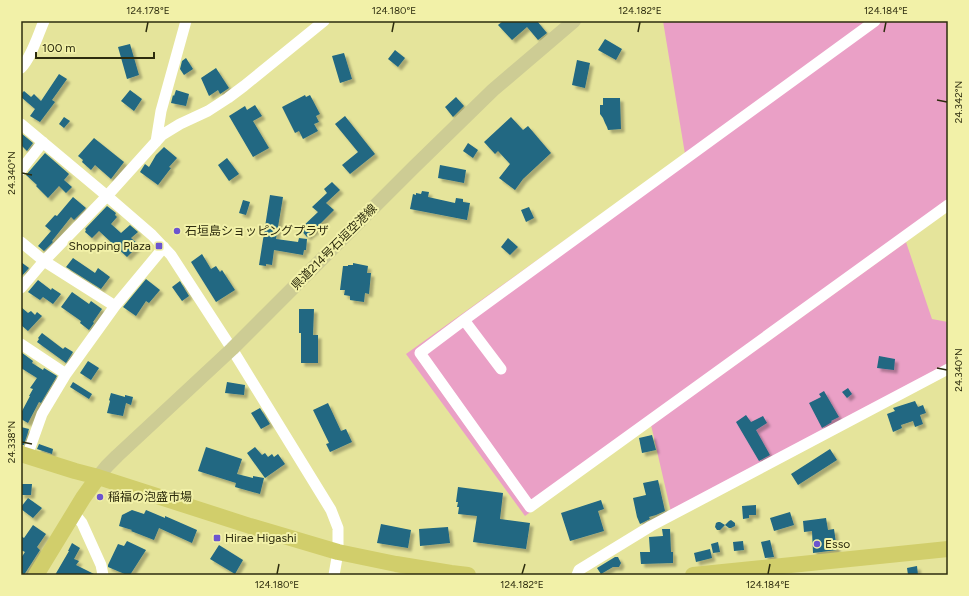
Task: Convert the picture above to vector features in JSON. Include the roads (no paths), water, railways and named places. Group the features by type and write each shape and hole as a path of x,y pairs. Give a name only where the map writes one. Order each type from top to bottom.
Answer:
{"highway":[{"path":"24,455 338,552 396,564 468,575"},
{"path":"36,575 98,477"},
{"path":"693,575 948,549"}],"main road":[{"name":"県道214号石垣空港線","path":"98,477 117,456 232,349 413,168 494,90 574,21"}],"street":[{"path":"21,68 31,52 44,21"},
{"path":"156,142 161,111 186,21"},
{"path":"21,288 44,261 107,196 162,135 180,124 208,111 244,86 324,21"},
{"path":"875,21 420,353 530,507 948,205"},
{"path":"21,124 152,235 171,255 232,349 331,510 338,528 338,552 334,575"},
{"path":"21,170 43,142"},
{"path":"21,242 44,261 115,306"},
{"path":"24,455 42,414 66,374 115,306 164,247"},
{"path":"464,320 500,369"},
{"path":"21,344 66,374"},
{"path":"577,575 579,570 651,526 948,369"},
{"path":"74,513 82,523 102,565 103,575"}],"place":[{"name":"石垣島ショッピングプラザ","path":"177,231"},
{"name":"Shopping Plaza","path":"159,246"},
{"name":"稲福の泡盛市場","path":"100,497"},
{"name":"Hirae Higashi","path":"217,538"},
{"name":"Esso","path":"817,544"}]}
